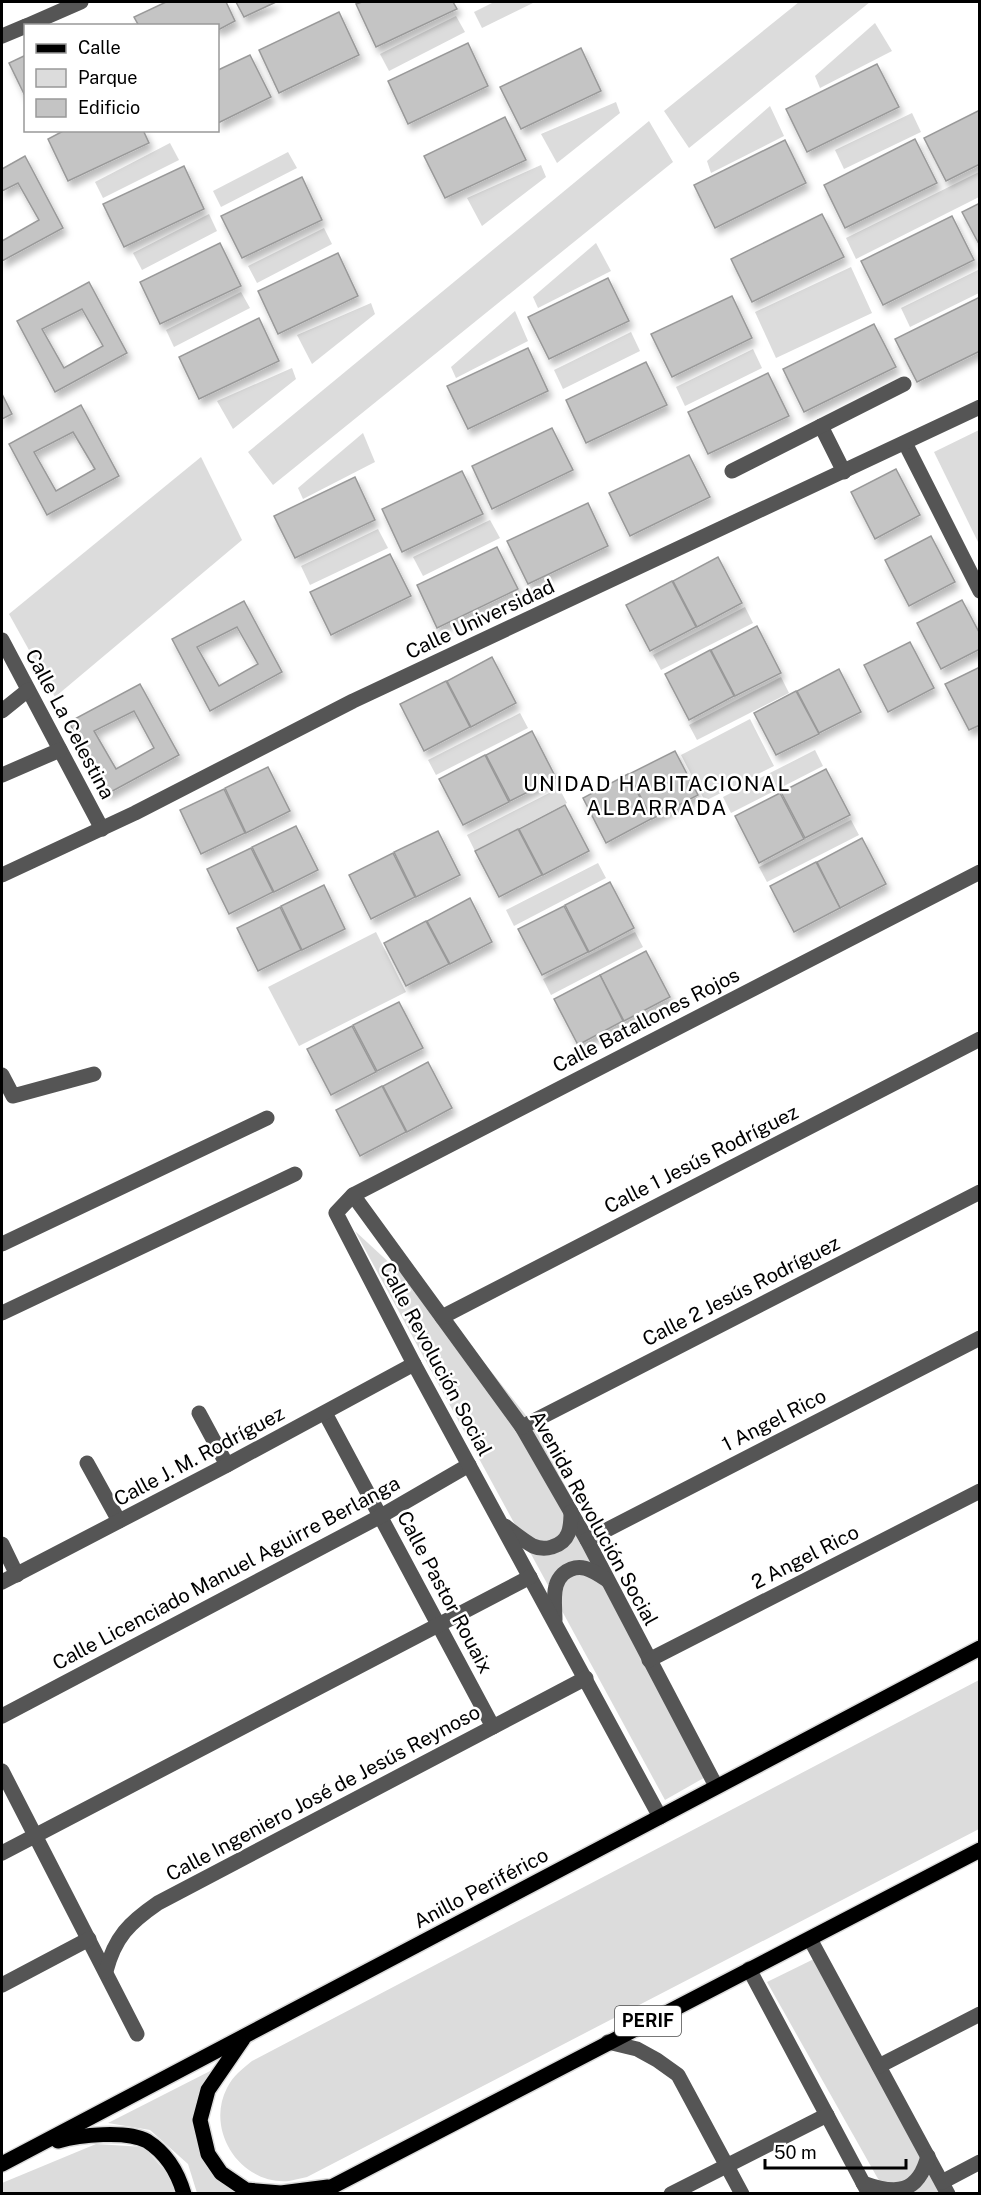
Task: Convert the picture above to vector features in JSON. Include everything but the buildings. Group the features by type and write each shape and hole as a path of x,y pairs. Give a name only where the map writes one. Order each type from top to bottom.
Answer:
{"main road":[{"name":"Anillo Periférico","path":"2,2164 980,1648"},
{"name":"PERIF","path":"324,2190 980,1850"},
{"path":"245,2037 208,2090 200,2120 208,2154 221,2173 246,2190 281,2193 324,2190"},
{"path":"30,2149 77,2136 113,2134 145,2140 177,2172 184,2193"}],"street":[{"path":"31,24 81,2"},
{"path":"2,36 24,27"},
{"path":"732,471 904,384"},
{"name":"Calle Universidad","path":"2,875 102,829 353,701 980,407"},
{"path":"821,426 844,472"},
{"path":"905,443 980,591"},
{"name":"Calle La Celestina","path":"2,640 102,829"},
{"path":"2,711 27,690"},
{"path":"2,775 60,750"},
{"name":"Calle Batallones Rojos","path":"336,1213 353,1195 979,874"},
{"name":"Calle 1 Jesús Rodríguez","path":"442,1317 980,1039"},
{"path":"2,1075 7,1099 94,1074"},
{"path":"2,1244 267,1118"},
{"path":"2,1313 295,1174"},
{"name":"Calle 2 Jesús Rodríguez","path":"522,1427 980,1192"},
{"name":"Avenida Revolución Social","path":"353,1195 522,1427 587,1540 716,1786"},
{"name":"Calle Revolución Social","path":"336,1213 414,1364 660,1817"},
{"name":"1 Angel Rico","path":"587,1540 980,1338"},
{"name":"Calle J. M. Rodríguez","path":"2,1582 227,1465 414,1364"},
{"path":"199,1413 227,1465"},
{"name":"Calle Pastor Rouaix","path":"325,1413 492,1727"},
{"path":"87,1463 119,1521"},
{"name":"Calle Licenciado Manuel Aguirre Berlanga","path":"2,1716 381,1516 469,1466"},
{"name":"2 Angel Rico","path":"649,1660 980,1491"},
{"name":"Calle Revolución Social","path":"500,1523 535,1547 546,1549 558,1545 567,1537 571,1527 571,1512"},
{"path":"2,1545 17,1575"},
{"path":"555,1622 556,1586 560,1576 571,1568 580,1566 592,1570 607,1580"},
{"path":"2,1854 530,1577"},
{"name":"Calle Ingeniero José de Jesús Reynoso","path":"105,1971 112,1950 120,1937 131,1923 158,1903 586,1678"},
{"path":"2,1772 137,2034"},
{"path":"2,1985 89,1939"},
{"path":"810,1939 945,2188 980,2162"},
{"path":"749,1969 866,2188 884,2192 894,2192 905,2188 917,2180 925,2168 928,2156"},
{"path":"879,2066 980,2014"},
{"path":"608,2042 637,2049 678,2075 742,2193"},
{"path":"671,2193 827,2115"}],"green space":[{"path":"494,2 535,2 482,28 474,12"},
{"path":"799,2 870,2 689,148 664,111"},
{"path":"456,16 465,32 389,71 380,54"},
{"path":"875,23 892,51 820,88 815,76"},
{"path":"616,102 620,113 557,163 541,134"},
{"path":"770,106 784,136 711,173 707,161"},
{"path":"912,113 921,132 844,169 835,150"},
{"path":"649,121 673,162 273,485 248,452"},
{"path":"170,143 179,160 103,198 95,182"},
{"path":"288,152 297,168 221,207 213,191"},
{"path":"541,165 546,177 482,226 467,198"},
{"path":"979,172 979,197 856,259 846,238"},
{"path":"209,214 217,231 142,270 133,253"},
{"path":"324,228 332,244 257,283 248,266"},
{"path":"596,243 611,271 538,308 533,297"},
{"path":"851,267 872,313 776,358 755,312"},
{"path":"978,270 979,293 910,327 901,308"},
{"path":"241,292 250,308 174,347 166,330"},
{"path":"371,303 375,314 312,364 297,335"},
{"path":"515,311 528,341 456,378 451,367"},
{"path":"631,332 640,351 563,389 554,370"},
{"path":"753,349 762,368 685,406 676,387"},
{"path":"292,368 296,379 233,429 217,401"},
{"path":"979,430 979,544 934,452"},
{"path":"363,433 375,462 303,499 298,488"},
{"path":"201,457 242,540 55,697 9,614"},
{"path":"490,520 500,538 423,576 413,557"},
{"path":"378,529 388,548 310,585 301,566"},
{"path":"745,607 753,623 661,670 653,655"},
{"path":"781,677 789,693 697,740 689,725"},
{"path":"520,713 528,728 436,775 428,760"},
{"path":"750,719 774,766 705,801 681,755"},
{"path":"815,750 823,766 731,813 723,797"},
{"path":"559,788 567,803 475,851 467,835"},
{"path":"851,820 859,835 767,882 759,867"},
{"path":"598,863 606,878 514,926 506,910"},
{"path":"376,932 406,992 299,1046 268,987"},
{"path":"635,932 643,947 551,995 543,979"},
{"path":"355,1231 448,1317 532,1423 716,1771 665,1800"},
{"path":"979,1680 979,1829 307,2177 289,2181 271,2180 256,2174 231,2152 224,2137 221,2104 232,2080 252,2061"},
{"path":"818,1957 946,2193 886,2193 767,1982"},
{"path":"218,2067 206,2088 207,2159 238,2193 197,2193 188,2164 150,2130 108,2123"},
{"path":"96,2144 144,2147 173,2180 175,2193 2,2194 2,2183"}],"district":[{"name":"UNIDAD HABITACIONAL ALBARRADA","path":"657,796"}]}
